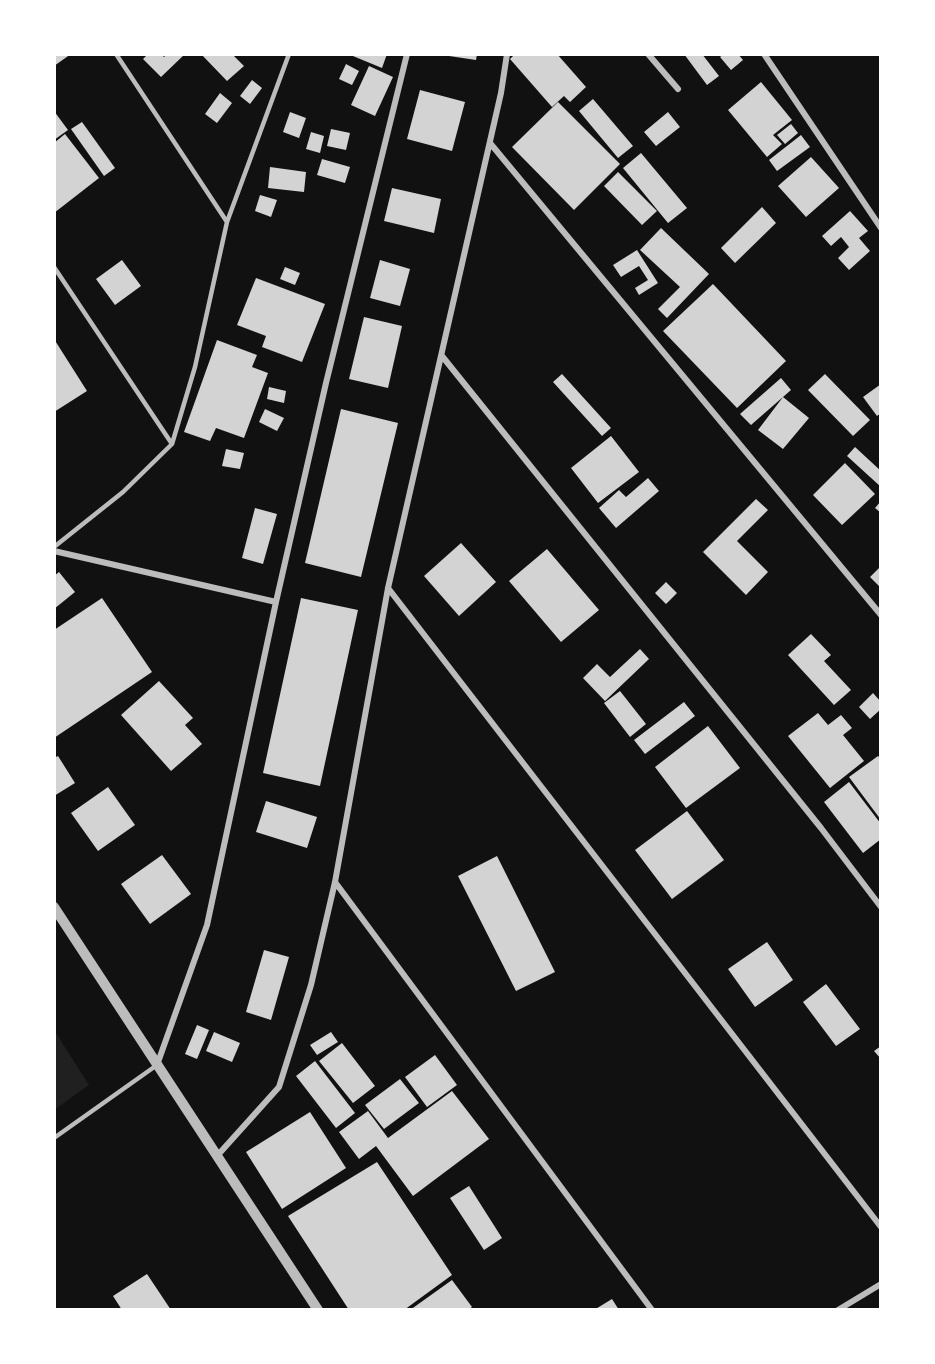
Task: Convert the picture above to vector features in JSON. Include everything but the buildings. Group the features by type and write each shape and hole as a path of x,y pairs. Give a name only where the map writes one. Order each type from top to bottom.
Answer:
{"street":[{"path":"157,1065 207,925 276,602 326,383 406,54"},
{"path":"216,1156 279,1088 311,985 335,882 388,588 501,93 507,54"},
{"path":"648,54 678,89"},
{"path":"764,54 881,228"},
{"path":"490,142 881,615"},
{"path":"442,356 821,828 881,907"},
{"path":"54,551 276,602"},
{"path":"388,588 881,1227"},
{"path":"335,882 652,1310"},
{"path":"54,907 318,1310"},
{"path":"838,1310 881,1284"}],"lane":[{"path":"116,54 227,222"},
{"path":"54,547 123,492 172,444 195,367 227,222 289,54"},
{"path":"54,267 172,444"},
{"path":"54,1138 157,1065"}],"shaded area":[{"path":"54,1030 89,1085 54,1110"}]}
